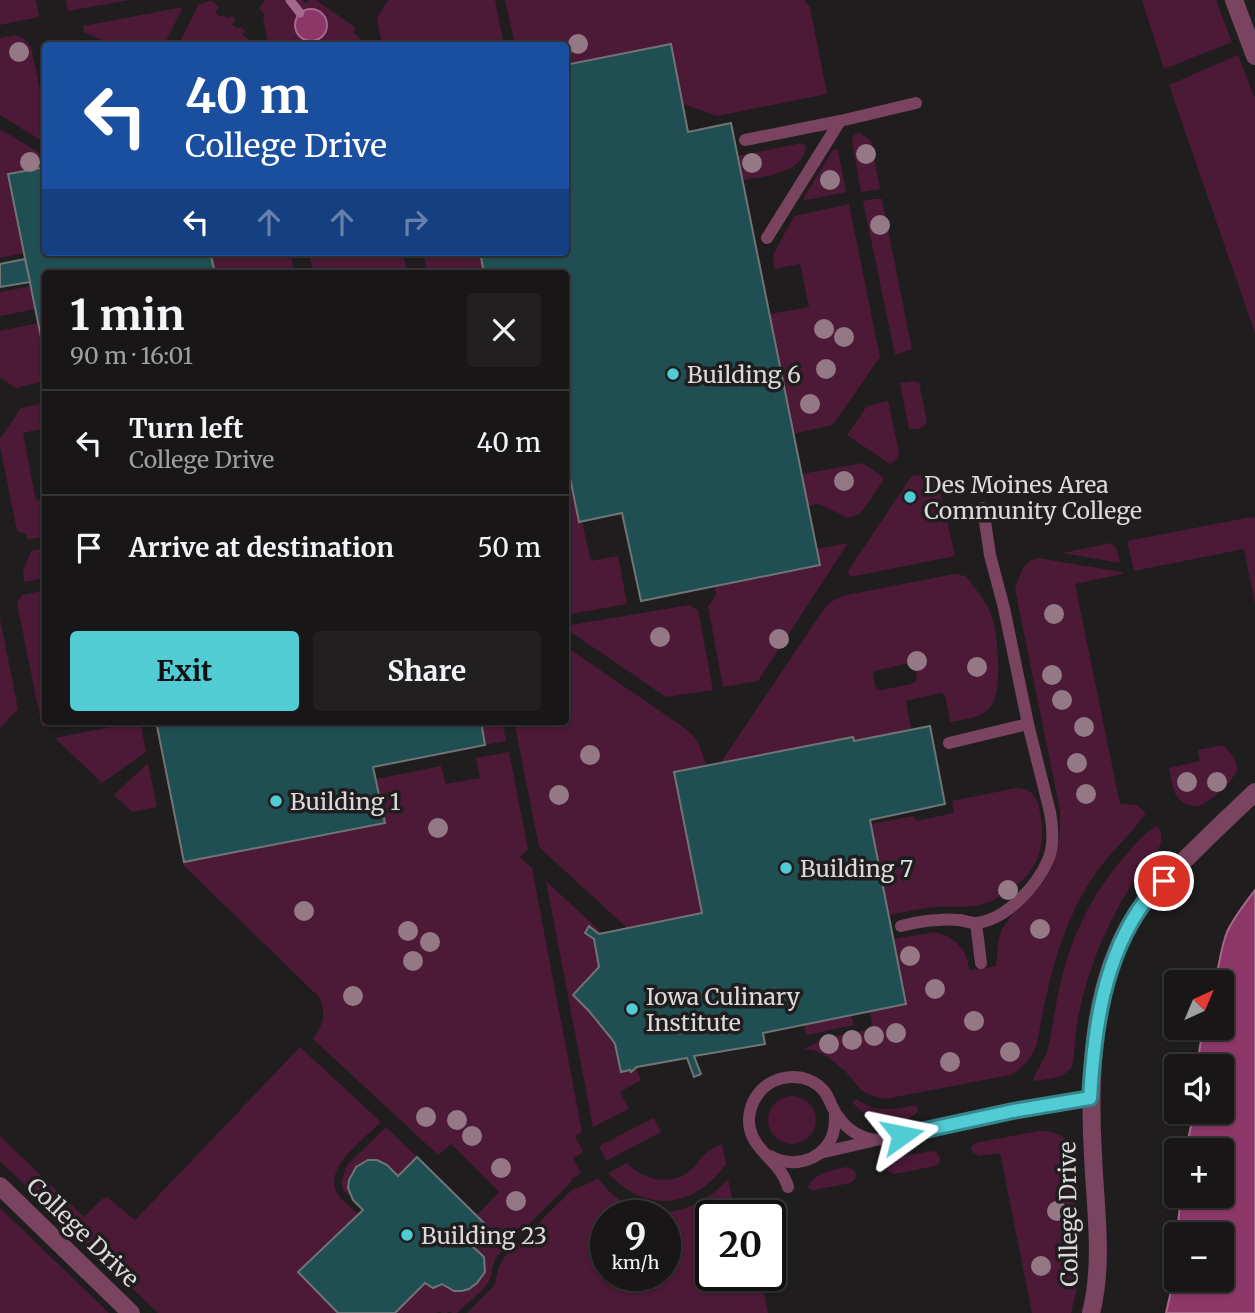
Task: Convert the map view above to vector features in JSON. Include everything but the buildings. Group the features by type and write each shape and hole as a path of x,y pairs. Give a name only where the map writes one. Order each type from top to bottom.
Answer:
{"street":[{"path":"1234,0 1255,56"},
{"name":"College Drive","path":"1091,1313 1098,1263 1090,1098 1099,1008 1115,958 1129,926 1146,900 1255,792"},
{"name":"College Drive","path":"0,1186 131,1313"}],"lane":[{"path":"745,140 916,103"},
{"path":"767,239 839,121"},
{"path":"901,926 935,919 976,923 999,915 1015,904 1033,883 1047,862 1051,850 1052,826 990,555 983,508"},
{"path":"949,743 1028,724"},
{"path":"976,923 981,963"},
{"path":"820,1153 830,1142 835,1128 835,1113 831,1100 822,1088 810,1080 783,1077 770,1082 752,1103 750,1129 756,1143 783,1174 788,1187 795,1171 820,1153 1013,1111 1090,1098"},
{"path":"835,1113 858,1135 876,1140"},
{"path":"766,1154 778,1161 793,1163 808,1160"}],"shaded area":[{"path":"0,0 36,0 39,17 0,25"},
{"path":"66,0 129,0 68,11"},
{"path":"265,0 302,0 306,3 316,0 356,28 353,32 360,42 267,42 263,17 265,14 259,9","holes":["314,9 323,14 303,39 296,29 295,20 298,16"]},
{"path":"388,0 495,0 503,42 381,42 377,18"},
{"path":"505,0 804,0 810,7 827,94 717,116 683,104 671,44 569,64 569,42 514,42"},
{"path":"1142,0 1216,0 1232,42 1164,69"},
{"path":"212,1 219,7 215,13 221,17 223,15 229,19 231,16 236,19 232,25 245,31 242,35 250,42 180,42 199,4"},
{"path":"183,7 166,42 106,42 84,32 83,26"},
{"path":"311,9 323,13 327,25 323,37 311,41 299,37 295,25 299,13"},
{"path":"15,35 24,39 31,47 42,100 42,141 0,115 0,38"},
{"path":"1238,55 1255,98 1255,333 1169,85"},
{"path":"0,129 42,155 42,168 8,174 24,253 0,258"},
{"path":"857,133 871,141 880,189 861,192 852,142"},
{"path":"802,143 806,146 803,155 791,168 772,175 743,180 738,156"},
{"path":"833,150 838,151 846,192 802,201"},
{"path":"882,199 912,349 895,355 863,201"},
{"path":"849,204 880,357 833,425 793,434 770,314 809,307 800,264 774,269 773,255 794,216"},
{"path":"211,256 291,256 293,270 214,270"},
{"path":"310,256 404,256 406,270 312,270"},
{"path":"424,256 481,256 483,270 426,270"},
{"path":"31,286 35,309 0,316 0,292"},
{"path":"38,323 42,345 42,382 16,388 0,378 0,331"},
{"path":"919,382 927,423 919,429 909,429 900,383"},
{"path":"888,401 899,452 896,460 890,464 847,435 867,406"},
{"path":"42,404 42,429 23,433 36,501 42,500 42,537 28,540 26,534 17,531 0,446 0,439 21,408"},
{"path":"863,463 883,477 883,481 859,514 848,518 821,505 808,506 802,474"},
{"path":"569,473 579,522 582,522 591,561 618,556 627,604 569,614"},
{"path":"916,475 937,478 955,556 850,577 848,571 911,477"},
{"path":"1255,518 1255,604 1244,549 1134,571 1127,541"},
{"path":"848,543 758,681 723,687 708,606 716,595 715,587 819,565 816,549"},
{"path":"1111,543 1117,549 1120,563 1063,553"},
{"path":"42,549 42,579 24,582 23,571 31,551"},
{"path":"1038,558 1122,572 1075,584 1120,804 1137,805 1146,813 1097,871 1070,919 1056,959 1037,1044 1023,1066 1010,1075 885,1099 870,1095 862,1091 845,1071 828,1057 804,1049 824,1038 873,1029 870,1011 906,1004 893,939 935,932 957,943 965,953 970,970 996,966 998,942 1003,928 1040,886 1056,856 1060,835 1060,810 1015,589 1025,565"},
{"path":"954,574 966,576 990,611 996,634 998,681 995,698 990,707 978,716 950,722 945,695 940,693 906,701 911,729 721,762 826,606 847,595","holes":["911,664 917,676 912,684 881,690 876,688 873,675 875,671"]},
{"path":"42,591 42,725 52,725 42,727 17,603 22,595"},
{"path":"689,605 698,610 713,690 666,697 569,631 569,625"},
{"path":"0,619 18,709 0,728"},
{"path":"569,649 681,725 699,744 706,766 674,772 702,913 627,928 539,847 515,725 569,725"},
{"path":"120,725 141,725 146,752 102,783 55,738"},
{"path":"482,725 503,725 506,741 485,745"},
{"path":"1223,745 1237,765 1228,784 1199,806 1191,806 1181,801 1173,788 1169,768 1200,761 1198,750"},
{"path":"509,752 528,849 520,857 532,868 582,1132 575,1136 583,1152 573,1158 581,1174 571,1179 572,1181 496,1257 488,1283 457,1313 395,1313 425,1283 433,1288 442,1284 458,1291 468,1289 477,1282 484,1273 485,1265 482,1256 469,1243 486,1226 476,1216 499,1192 451,1144 438,1155 313,1039 323,1019 319,997 184,866 184,862 385,823 376,779 441,766 446,784 480,778 476,758"},
{"path":"148,763 157,807 132,812 114,795"},
{"path":"1016,788 1030,792 1036,798 1042,825 1037,859 1025,878 1004,894 983,904 889,915 870,824 914,816 916,821 954,813 952,801"},
{"path":"1157,826 1161,837 1159,848 1121,902 1092,967 1078,1018 1072,1067 1059,1076 1033,1081 1047,1052 1063,974 1083,920 1113,870 1140,839"},
{"path":"546,881 602,933 599,934 590,927 585,932 594,939 599,967 589,1011 615,1044 621,1072 636,1069 641,1080 620,1092 629,1109 593,1127"},
{"path":"1255,890 1255,1313 1166,1313 1171,1292 1234,1292 1234,1222 1178,1222 1180,1208 1234,1208 1234,1138 1188,1138 1191,1124 1234,1124 1234,1054 1199,1054 1201,1040 1234,1040 1234,970 1218,970 1230,926"},
{"path":"851,1015 854,1025 806,1035 804,1024"},
{"path":"300,1047 381,1122 347,1155 335,1175 334,1185 338,1194 358,1214 298,1272 338,1313 158,1313 0,1161 0,1136 84,1217 107,1197 135,1220"},
{"path":"792,1096 809,1103 816,1120 809,1137 792,1144 775,1137 768,1120 775,1103"},
{"path":"856,1099 870,1107 885,1109 916,1105 918,1111 901,1122 884,1122 859,1109 852,1102"},
{"path":"654,1118 661,1132 606,1161 599,1146"},
{"path":"386,1127 417,1157 398,1176 380,1161 361,1163 351,1174 349,1196 341,1183 347,1165"},
{"path":"1038,1131 1061,1136 1069,1143 1074,1155 1078,1260 1077,1288 1071,1313 1032,1313 1000,1153 979,1156 972,1152 971,1147 975,1143"},
{"path":"722,1144 726,1164 699,1190 673,1200 653,1200 638,1195 622,1186 608,1173 627,1163 650,1178 667,1180 684,1175 707,1152"},
{"path":"936,1152 940,1158 935,1166 895,1174 886,1168 886,1163 893,1158"},
{"path":"847,1167 856,1173 851,1183 813,1190 808,1188 819,1176"},
{"path":"598,1178 621,1200 590,1200 590,1291 681,1291 681,1210 695,1204 695,1291 763,1291 768,1313 467,1313 494,1286 499,1266 505,1256 575,1187 577,1189"},
{"path":"728,1179 733,1200 702,1200 713,1193"},
{"path":"0,1208 109,1313 0,1313"}],"waterway":[{"path":"290,0 300,13"}],"place":[{"name":"Building 6","path":"673,374"},
{"name":"Des Moines Area Community College","path":"910,497"},
{"name":"Building 1","path":"276,801"},
{"name":"Building 7","path":"786,868"},
{"name":"Iowa Culinary Institute","path":"632,1009"},
{"name":"Building 23","path":"407,1235"}],"route":[{"path":"902,1135 1013,1111 1090,1098 1099,1008 1115,958 1129,926 1146,900 1164,881"}]}
